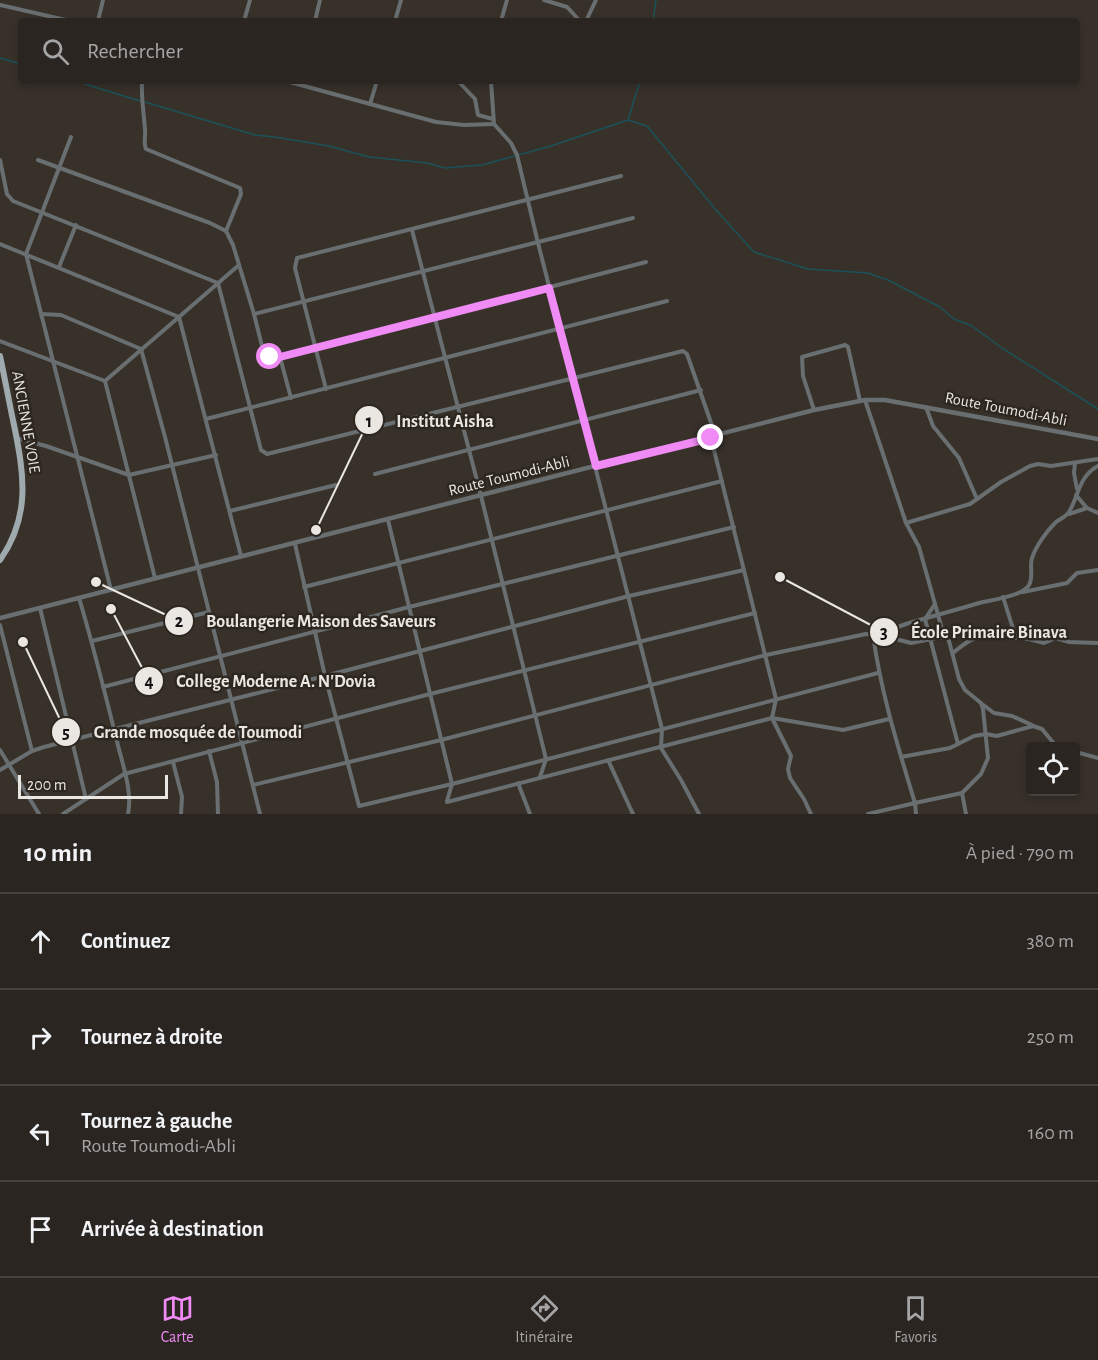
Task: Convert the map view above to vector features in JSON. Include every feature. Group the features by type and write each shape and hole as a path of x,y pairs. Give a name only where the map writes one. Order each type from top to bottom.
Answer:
{"main road":[{"name":"ANCIENNE VOIE","path":"0,357 22,468 22,500 18,522 0,560"}],"street":[{"path":"99,18 103,0"},
{"path":"245,18 249,0"},
{"path":"316,18 320,0"},
{"path":"396,18 400,0"},
{"path":"502,18 507,0"},
{"path":"544,0 567,7 577,18"},
{"path":"587,18 596,0"},
{"path":"0,5 57,18"},
{"path":"142,84 146,149 240,188 241,194 226,231"},
{"path":"301,84 436,123 494,122"},
{"path":"370,104 376,84"},
{"path":"461,84 475,99 478,115 494,122 514,148 662,729 661,748 699,814"},
{"path":"491,84 494,122"},
{"path":"71,137 26,254 111,590"},
{"path":"0,160 10,199 218,283"},
{"path":"38,160 210,223 226,231 233,245 265,354 270,357 280,357 646,262"},
{"path":"326,389 295,268 297,258 621,176"},
{"path":"254,314 633,218"},
{"path":"59,267 76,225"},
{"path":"412,230 546,759 540,777"},
{"path":"0,244 179,317"},
{"path":"105,381 239,265"},
{"path":"218,283 261,450 270,454 683,351 687,354 701,390 776,699 772,718 791,756 788,770 790,778 811,814"},
{"path":"206,419 667,302"},
{"path":"41,314 61,315 141,349"},
{"path":"179,317 241,556"},
{"path":"0,341 105,381"},
{"path":"813,410 803,376 802,357 848,346 862,401 906,523 919,547 942,628 962,686 994,713 1012,716 1042,729 1052,742"},
{"path":"141,349 260,814"},
{"path":"280,357 291,398"},
{"path":"105,381 155,578"},
{"path":"375,474 701,390"},
{"name":"Route Toumodi-Abli","path":"0,618 713,438 813,410 862,401 885,400 1098,439"},
{"path":"926,407 933,426 959,458 977,500"},
{"path":"16,438 129,475 216,455"},
{"path":"906,523 963,507 1030,466 1038,464 1051,466 1098,459"},
{"path":"1075,463 1077,493 1087,508 1098,513"},
{"path":"1068,514 1086,475 1098,466"},
{"path":"304,587 722,482"},
{"path":"230,511 336,485"},
{"path":"1023,592 1029,586 1032,578 1031,561 1037,548 1056,523 1068,514 1087,508"},
{"path":"388,520 452,784 447,802 772,718 843,730 889,718"},
{"path":"104,687 409,607 734,527"},
{"path":"295,544 325,676 359,806 878,674"},
{"path":"0,770 32,751 71,740 628,596 744,570"},
{"path":"253,785 441,740 765,655 866,634 890,633 900,626 1003,597 1066,583 1077,573 1098,570"},
{"path":"1003,597 1016,638"},
{"path":"79,598 104,687 124,774 130,801 128,814"},
{"path":"925,619 935,604"},
{"path":"40,608 86,799"},
{"path":"92,641 209,612"},
{"path":"63,814 124,774 430,694 755,613"},
{"path":"925,619 958,744"},
{"path":"0,625 32,751"},
{"path":"873,635 878,674 915,803 916,814"},
{"path":"881,635 911,643 947,638"},
{"path":"952,653 982,636 1029,638 1044,644 1056,638 1068,642 1098,643"},
{"path":"868,814 962,793 981,774 988,758 981,703"},
{"path":"901,757 958,744 974,736 986,734 997,736 1033,726"},
{"path":"0,750 39,814"},
{"path":"209,751 217,782 218,814"},
{"path":"1080,753 1098,758"},
{"path":"608,760 633,814"},
{"path":"173,762 182,797 181,814"},
{"path":"518,783 530,814"},
{"path":"962,793 966,814"}],"waterway":[{"path":"653,18 656,0"},
{"path":"0,58 18,63"},
{"path":"85,84 140,101"},
{"path":"628,120 639,84"},
{"path":"145,102 255,135 329,146 369,157 427,163 445,168 482,165 551,146 628,120 647,126 754,252 808,269 868,273 888,280 940,307 954,319 972,326 1002,348 1098,409"}],"place":[{"name":"Institut Aisha","path":"316,530"},
{"name":"École Primaire Binava","path":"780,577"},
{"name":"Boulangerie Maison des Saveurs","path":"96,582"},
{"name":"College Moderne A. N'Dovia","path":"111,609"},
{"name":"Grande mosquée de Toumodi","path":"23,642"}],"route":[{"path":"270,357 280,357 549,288 596,466 711,438"}]}
